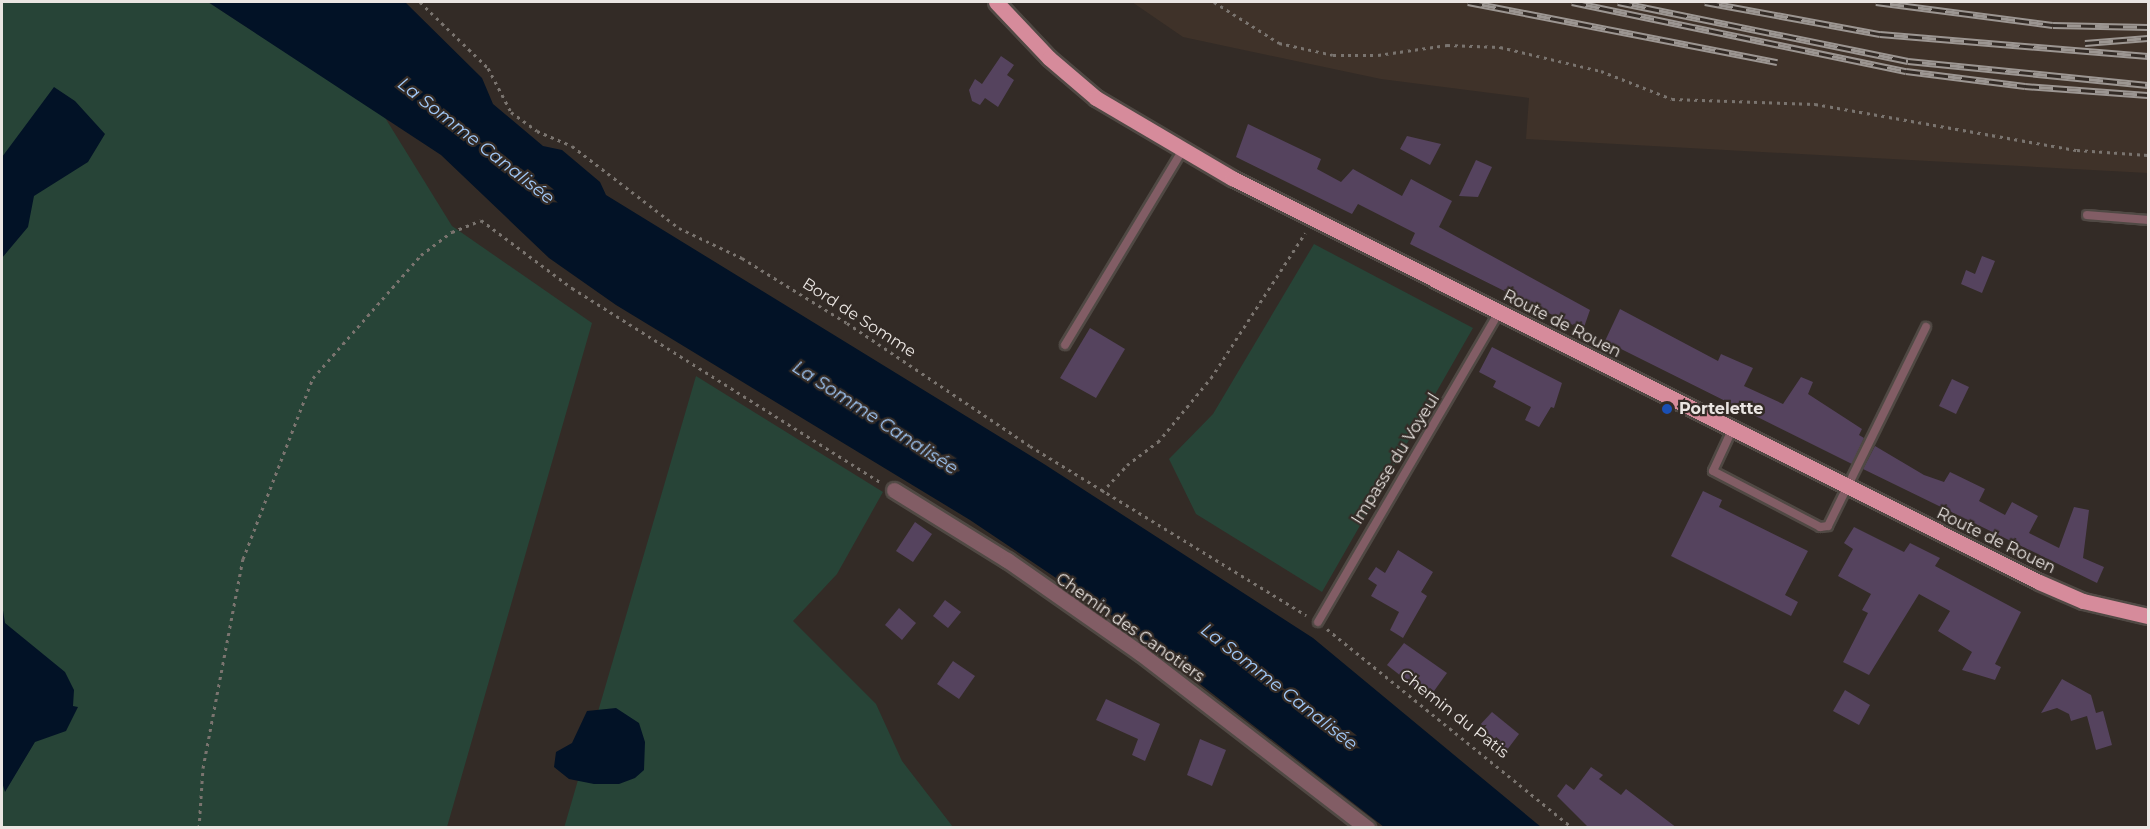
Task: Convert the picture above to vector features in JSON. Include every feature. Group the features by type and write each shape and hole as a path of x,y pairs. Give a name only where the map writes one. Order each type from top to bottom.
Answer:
{"main road":[{"name":"Route de Rouen","path":"996,2 1071,78 1118,114 1182,151 1314,220 1849,489 2068,595 2148,616"}],"street":[{"name":"Chemin des Canotiers","path":"894,490 1006,560 1140,653 1367,828"}],"lane":[{"path":"1065,345 1182,151"},
{"path":"2087,215 2148,220"},
{"name":"Impasse du Voyeul","path":"1318,622 1499,312"},
{"path":"1732,430 1713,471 1746,491 1820,527 1828,526 1849,489 1926,327"}],"path":[{"name":"Bord de Somme","path":"420,2 488,68 511,112 528,124 572,147 679,228 742,258 847,323 1102,492 1318,622"},
{"path":"1214,2 1279,43 1333,55 1377,55 1447,45 1500,47 1601,71 1672,99 1815,104 2077,150 2148,155"},
{"path":"199,828 204,768 243,559 313,378 421,255 452,232 481,220 572,288 894,490"},
{"path":"1102,492 1127,465 1158,442 1211,378 1314,220"},
{"name":"Chemin du Patis","path":"1318,622 1573,828"}],"shaded area":[{"path":"1132,2 2148,2 2148,173 1526,139 1529,98 1381,79 1183,37"}],"green space":[{"path":"2,2 208,2 384,116 452,226 592,323 447,827 2,828"},
{"path":"1314,244 1473,328 1322,592 1196,514 1169,459 1213,414"},
{"path":"696,376 883,492 837,574 793,621 876,704 902,761 953,827 564,828"}],"water":[{"name":"La Somme Canalisée","path":"208,2 405,2 482,78 493,104 543,146 562,150 600,182 606,195 1044,464 1313,638 1541,827 1384,827 1114,617 970,520 616,305 549,258 441,155"},
{"path":"54,87 75,101 105,134 88,162 34,196 28,227 2,258 2,157"},
{"path":"2,604 5,623 65,672 74,690 73,706 78,707 66,731 35,742 5,792 2,782"},
{"path":"616,708 639,723 645,742 644,770 635,778 619,784 594,784 569,779 554,767 556,752 572,743 587,711"}],"building":[{"path":"1001,56 1014,65 1007,75 1014,80 998,107 985,98 980,105 972,101 969,90 975,79 982,84"},
{"path":"1248,124 1321,159 1317,169 1341,182 1353,169 1402,196 1411,179 1452,201 1439,227 1590,310 1583,330 1410,244 1415,233 1358,204 1352,214 1236,157"},
{"path":"1407,136 1441,144 1430,165 1400,149"},
{"path":"1476,160 1492,167 1478,197 1459,196"},
{"path":"1982,256 1995,261 1982,293 1961,284 1966,270 1975,274"},
{"path":"1620,309 1718,361 1721,354 1753,368 1744,386 1783,404 1801,377 1813,382 1808,394 1862,429 1859,435 1864,438 1852,464 1605,341"},
{"path":"1090,328 1125,349 1096,398 1060,378"},
{"path":"1492,347 1562,383 1554,408 1551,407 1539,427 1525,420 1531,407 1493,387 1496,381 1479,372"},
{"path":"1952,379 1969,387 1956,414 1939,406"},
{"path":"1875,446 1924,475 1944,482 1950,472 1985,489 1979,501 2005,515 2012,502 2038,516 2029,533 2059,548 2074,507 2089,510 2083,558 2104,567 2097,583 1863,469"},
{"path":"1703,491 1722,500 1719,507 1808,551 1785,595 1798,602 1791,616 1671,556"},
{"path":"915,522 932,534 913,562 896,551"},
{"path":"1854,527 1904,552 1910,543 1940,558 1935,566 2021,612 1995,664 2001,667 1995,680 1962,670 1972,652 1938,631 1950,611 1919,594 1869,675 1843,662 1868,613 1862,610 1871,594 1838,576 1853,549 1844,543"},
{"path":"1398,550 1433,572 1421,592 1427,596 1403,638 1390,630 1399,612 1371,596 1377,585 1368,579 1376,567 1385,573"},
{"path":"945,600 961,612 948,628 933,616"},
{"path":"899,608 916,623 902,640 885,625"},
{"path":"1404,643 1447,673 1429,698 1387,665"},
{"path":"953,661 975,676 959,699 937,684"},
{"path":"2062,679 2091,695 2096,713 2103,711 2112,745 2096,750 2087,716 2071,721 2069,714 2057,708 2041,713"},
{"path":"1845,690 1870,705 1859,725 1833,711"},
{"path":"1106,699 1160,724 1145,761 1132,755 1138,739 1096,720"},
{"path":"1492,712 1519,734 1507,750 1479,726"},
{"path":"1200,739 1226,750 1212,786 1187,775"},
{"path":"1591,767 1603,775 1599,779 1621,795 1626,789 1677,828 1589,828 1557,796 1566,784 1574,790"}],"railway":[{"path":"1468,2 1777,62"},
{"path":"1572,2 1906,71 2025,86 2148,95"},
{"path":"1618,2 1908,61 2148,85"},
{"path":"1705,2 1880,34 2148,56"},
{"path":"1876,2 2053,25 2148,27"},
{"path":"2085,43 2148,38"}],"place":[{"name":"Portelette","path":"1667,409"}]}
